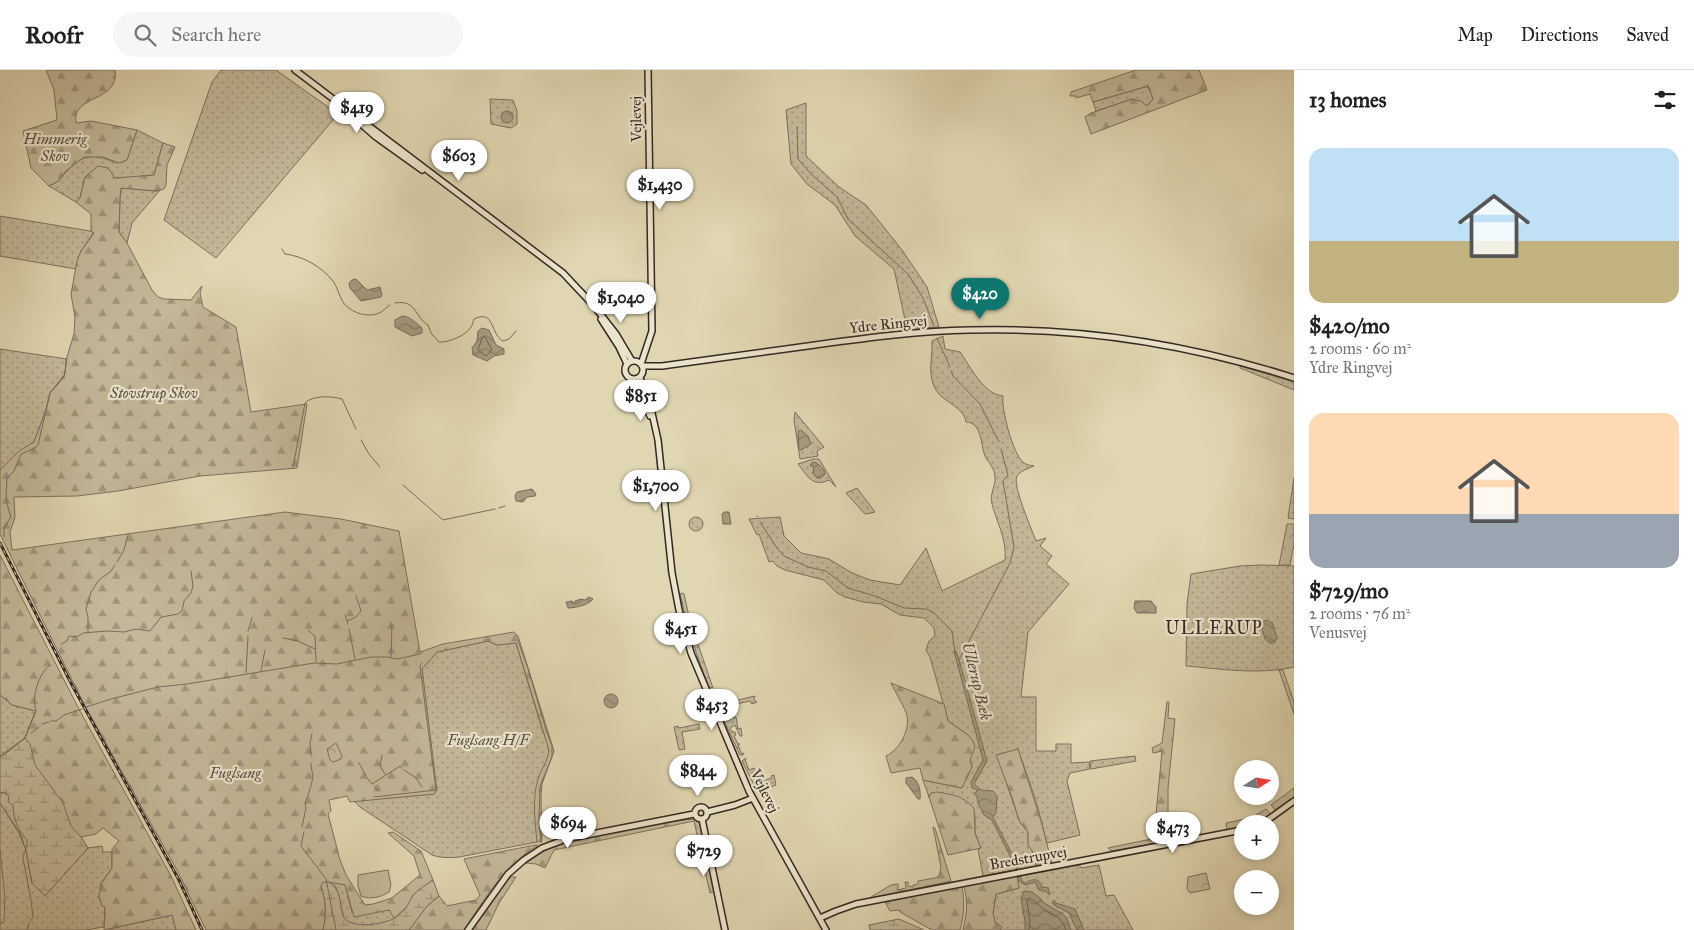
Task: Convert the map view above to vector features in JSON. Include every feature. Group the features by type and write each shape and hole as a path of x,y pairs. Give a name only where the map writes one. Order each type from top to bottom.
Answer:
{"street":[{"path":"295,70 563,274 609,324 632,362 642,365 639,377 629,378 626,374 625,369 632,362"},
{"name":"Vejlevej","path":"642,365 652,331 648,70"},
{"name":"Ydre Ringvej","path":"642,365 662,366 904,334 951,330 1010,330 1088,334 1161,344 1225,358 1294,378"},
{"name":"Vejlevej","path":"632,362 647,348"},
{"name":"Ydre Ringvej","path":"639,377 647,371 662,366"},
{"name":"Vejlevej","path":"639,377 659,450 672,573 686,638 697,670 753,798 826,930"},
{"path":"707,812 735,806 753,798"},
{"path":"1275,815 1294,801"},
{"path":"694,814 699,806 705,808 707,812"},
{"path":"702,819 707,812"},
{"path":"694,814 697,818 702,819"},
{"path":"468,930 508,874 542,848 566,839 694,814"},
{"path":"702,819 725,930"},
{"name":"Bredstrupvej","path":"820,918 856,904 1234,832"}],"green space":[{"name":"Himmerig Skov","path":"46,70 115,70 115,81 110,88 104,94 81,107 76,114 76,123 91,121 137,130 127,160 119,163 103,157 84,157 66,171 60,180 49,186 31,168 23,131 57,120 54,90"},
{"path":"221,70 276,70 338,114 216,258 164,220 212,82"},
{"path":"1136,70 1199,70 1207,90 1091,134 1085,117 1091,113 1132,99 1141,101 1147,106 1153,99 1148,86 1093,102 1090,94 1076,98 1076,96 1070,96 1071,92"},
{"path":"1148,86 1153,99 1147,106 1132,99 1096,111 1093,102"},
{"path":"490,99 513,100 517,111 517,124 511,128 491,124"},
{"path":"806,103 806,156 839,187 866,205 902,250 927,287 939,327 907,329 894,269 855,236 835,205 807,184 791,164 786,110"},
{"path":"137,130 163,143 154,175 115,179 85,177 80,198 76,202 49,186 58,181 73,165 84,158 96,157 116,163 127,160"},
{"name":"Stovstrup Skov","path":"163,143 175,147 167,165 166,185 164,189 156,191 121,188 119,232 127,243 152,290 158,297 191,300 202,286 200,293 203,307 236,327 251,412 307,404 297,468 200,476 118,491 77,496 14,497 15,517 10,532 12,550 285,512 341,519 399,531 420,652 443,644 514,632 518,636 554,751 542,784 542,842 537,842 534,810 535,794 538,779 549,750 516,643 497,645 488,641 437,652 422,669 437,790 434,794 350,802 347,796 329,800 331,811 328,814 340,860 346,875 365,905 392,898 420,875 414,856 388,833 393,832 421,851 433,880 413,895 409,905 394,918 389,910 354,917 345,885 328,882 321,886 325,908 323,930 206,930 177,870 85,706 0,534 0,470 19,451 34,442 50,393 65,374 66,360 74,334 75,317 71,294 77,261 81,251 94,233 91,231 91,214 76,202 80,198 85,177 98,166 108,168 115,178 154,175"},
{"path":"121,188 160,190 132,223 127,243 119,232"},
{"path":"0,216 94,232 81,251 76,269 0,256"},
{"path":"943,336 945,349 960,352 984,385 989,390 1003,396 1006,420 1015,450 1024,463 1034,466 1018,474 1017,488 1036,541 1046,538 1040,546 1052,556 1046,564 1069,584 1028,632 1021,697 1036,697 1036,751 1056,751 1056,744 1071,744 1071,763 1089,762 1090,769 1070,773 1067,781 1080,835 1047,843 1036,801 1018,749 997,755 1020,822 1028,832 1028,845 1033,852 1036,866 983,876 978,849 981,848 975,833 975,815 929,795 929,797 923,780 962,788 972,766 968,735 948,721 930,657 926,650 929,641 935,636 934,628 924,618 900,615 881,604 845,597 837,593 824,580 785,570 777,566 773,561 769,562 759,534 757,535 749,519 780,517 784,536 801,553 829,559 852,573 870,580 900,585 926,548 942,591 1005,560 1005,545 991,500 995,480 994,470 985,456 975,425 966,422 961,412 942,397 935,388 931,377 932,341","holes":["981,790 997,799 993,816 978,793"]},
{"path":"0,349 67,359 65,374 50,393 34,442 23,449 2,470 0,470"},
{"path":"1240,366 1294,382 1294,390 1240,368"},
{"path":"795,412 824,447 817,451 818,456 800,459 794,420"},
{"path":"819,459 836,487 829,480 818,482 810,479 798,464"},
{"path":"1294,478 1294,519 1288,518"},
{"path":"857,488 875,512 864,513 846,493"},
{"path":"696,517 701,519 703,524 701,529 696,531 691,529 689,524 691,519"},
{"path":"1287,524 1294,524 1294,544 1290,565 1279,565"},
{"path":"0,555 80,711 171,876 196,930 176,930 172,915 104,930 105,907 102,906 99,896 101,884 112,868 112,849 119,841 103,828 96,834 81,837 88,848 45,896 32,883 26,850 20,833 0,803 0,758 25,738 36,711 12,705 0,695"},
{"path":"1240,566 1294,566 1294,667 1254,671 1186,666 1187,604 1191,574"},
{"path":"680,594 684,594 690,621 713,688 709,687 696,653"},
{"name":"Fuglsang H/F","path":"488,641 497,645 516,643 542,729 548,741 549,757 539,778 537,842 459,857 445,858 435,856 360,807 354,801 434,794 436,792 422,669 437,652"},
{"path":"1279,670 1283,670 1294,702 1294,714"},
{"path":"891,683 944,704 948,721 968,735 973,741 975,747 970,760 972,767 962,788 923,780 920,768 891,773 886,756 903,739 907,728 907,716"},
{"path":"716,693 721,704 755,696 754,700 757,702 752,704 750,701 732,705 734,714 732,715 733,718 736,717 738,729 741,728 742,736 740,736 735,725 730,728 732,732 735,732 736,735 734,736 738,744 740,744 738,745 742,754 744,753 743,755 740,755 712,695"},
{"path":"0,695 12,705 36,711 25,738 0,758"},
{"path":"1167,702 1169,702 1168,718 1175,719 1168,788 1168,812 1160,817 1156,815 1162,751 1153,753 1152,748 1162,743"},
{"path":"699,724 700,729 682,732 685,749 679,750 674,727 678,726 679,728"},
{"path":"25,738 30,744 35,765 63,803 71,826 88,848 45,896 32,883 26,850 20,833 0,803 0,758"},
{"path":"336,743 342,756 341,759 333,762 330,760 327,749"},
{"path":"1018,749 1052,863 1036,866 1033,852 1028,845 1028,832 1020,822 996,755"},
{"path":"1135,756 1136,761 1091,769 1090,761"},
{"path":"746,758 749,770 754,768 756,772 760,770 762,781 772,778 771,776 774,775 776,785 761,791 756,789 742,761"},
{"path":"1294,788 1294,797 1275,810 1271,805 1279,805 1279,799"},
{"path":"937,792 961,798 974,808 975,833 981,848 948,855 929,797 931,793"},
{"path":"0,803 19,833 26,850 32,883 45,896 88,848 102,846 103,852 112,852 112,868 101,883 100,901 105,906 104,927 85,930 0,930"},
{"path":"1266,809 1270,813 1269,815 1256,815"},
{"path":"693,819 700,823 714,892 710,893 694,821 554,850 545,868 536,864 526,863 549,848 569,841 661,823"},
{"path":"1234,821 1234,829 1227,830 1226,823"},
{"path":"933,827 935,828 951,881 872,898 891,885 898,884 898,890 906,888 905,882 908,882 908,886 913,887 913,885 918,884 918,881 939,876 941,867"},
{"path":"1156,838 1157,843 1111,851 1108,848"},
{"path":"538,845 526,853 496,883 464,930 409,930 427,906 439,896 447,906 476,900 480,895 464,859"},
{"path":"0,850 5,897 4,922 0,923"},
{"path":"1079,864 1081,868 1099,865 1106,896 1114,895 1133,930 1000,930 1002,927 995,922 993,913 996,894 1019,888 1017,876"},
{"path":"388,870 391,885 389,892 376,897 368,898 361,896 358,886 358,875"},
{"path":"1206,873 1210,889 1190,893 1187,889 1188,877"},
{"path":"1017,876 1019,888 996,894 993,913 995,922 1002,927 1000,930 963,930 966,908 964,886"},
{"path":"510,877 516,877 499,903 486,930 471,930"},
{"path":"433,880 439,896 427,906 409,930 323,930 325,903 321,886 323,882 328,882 338,892 343,916 346,920 360,925 368,925 385,922 398,916 406,908 414,894"},
{"path":"332,882 345,885 352,912 390,910 395,919 368,926 349,924 342,913 340,898"},
{"path":"962,887 964,904 960,930 932,930 899,910 890,911 885,902"},
{"path":"172,915 176,930 105,930"},
{"path":"899,919 924,930 870,930 869,925"}],"water":[{"path":"507,111 513,117 507,123 501,117"},
{"path":"356,279 367,290 380,287 381,297 361,301 350,288 349,283"},
{"path":"402,316 408,317 415,322 422,328 422,333 412,336 395,327 395,320"},
{"path":"482,328 489,330 496,345 504,349 504,354 494,356 487,361 473,355 472,348 477,341 478,331"},
{"path":"801,430 808,436 811,444 801,450 799,449 798,431"},
{"path":"813,462 824,470 825,474 821,478 817,478 813,473 814,468 810,465"},
{"path":"532,489 536,494 535,496 527,497 523,502 516,501 515,496 517,492"},
{"path":"729,512 731,524 723,524 722,514"},
{"path":"589,597 593,599 588,603 568,608 566,602 572,601 574,604 575,601 585,600"},
{"path":"1135,601 1151,601 1156,607 1156,613 1137,613 1134,608"},
{"path":"1268,620 1273,624 1277,638 1274,643 1270,643 1265,639 1261,625 1264,621"},
{"path":"954,651 956,651 960,663 987,761 974,784 981,790 993,791 997,796 996,813 993,817 1012,854 1022,881 1025,883 1037,880 1042,887 1048,888 1050,895 1045,891 1039,890 1035,882 1025,885 1018,880 1017,870 992,820 984,815 977,796 974,794 978,790 972,788 971,782 983,760"},
{"path":"608,694 614,694 618,701 614,708 608,708 604,704 604,698"},
{"path":"912,777 919,786 920,799 918,799 906,783 906,778"},
{"path":"1024,891 1032,892 1044,903 1063,914 1071,930 1025,930 1021,898"},
{"path":"1054,900 1056,903 1075,909 1084,930 1077,930 1069,913 1054,905 1052,902"}],"waterway":[{"path":"797,127 798,159 811,174 837,197 848,219 908,274 923,298 934,326"},
{"path":"282,249 285,254 312,263 329,276 343,302 355,312 371,315 381,312 390,305"},
{"path":"395,303 412,306 439,342 461,336 469,330 474,319 481,317 486,317 489,320 499,338 503,341 509,339 516,331"},
{"path":"937,338 950,367"},
{"path":"4,537 4,528 11,517 6,495 7,478 14,471 21,454 38,445 50,393 64,377 67,359"},
{"path":"951,371 953,376 980,404 999,442"},
{"path":"293,467 305,403 308,400 322,397 342,399 356,429"},
{"path":"361,440 369,454 380,467"},
{"path":"959,660 1010,563 1014,547 1003,481 1008,475 1001,449"},
{"path":"403,485 443,520 495,509"},
{"path":"499,508 505,506"},
{"name":"Ullerup Bæk","path":"760,522 784,556 808,567 826,571 848,588 875,596 904,608 926,609 933,612 952,631 955,652"},
{"path":"117,562 124,550 128,535"},
{"path":"88,633 86,609 91,592 99,580 110,572 115,565"},
{"path":"61,644 67,641 69,636 77,637 83,633 124,632 136,629 150,631 161,617 178,614 182,611 184,601 191,593 193,586 191,571"},
{"path":"347,621 356,617 361,611 356,596"},
{"path":"345,615 348,624"},
{"path":"248,631 252,618"},
{"path":"391,657 392,624"},
{"path":"349,629 355,659"},
{"path":"308,630 315,636 316,662"},
{"path":"246,673 248,636"},
{"path":"283,638 298,641 315,649"},
{"path":"518,641 552,746 552,757 540,786 539,821 541,841"},
{"path":"261,671 265,650"},
{"path":"86,707 158,687 314,663 337,664 371,657 397,659 420,654"},
{"path":"374,797 436,790 420,666 422,663"},
{"path":"36,710 35,692 39,679 50,665"},
{"path":"51,721 56,721 64,715 82,709"},
{"path":"0,756 25,738 35,712"},
{"path":"42,724 49,722"},
{"path":"31,733 39,727"},
{"path":"311,756 310,743 312,734"},
{"path":"382,755 380,766 385,774"},
{"path":"302,827 306,808 305,803 313,778 311,763"},
{"path":"359,763 366,776"},
{"path":"367,778 372,784 400,766 402,768"},
{"path":"404,770 416,778 422,787"},
{"path":"374,786 378,791"},
{"path":"0,793 5,792 9,797 8,802 13,805 17,824 27,840 23,858 33,917 30,921"},
{"path":"304,832 301,846 326,879 336,930"},
{"path":"27,930 29,923"}],"railway":[{"path":"0,543 72,685 179,880 202,930"}],"district":[{"name":"ULLERUP","path":"1214,628"}],"park label":[{"name":"Fuglsang","path":"235,773"}]}
